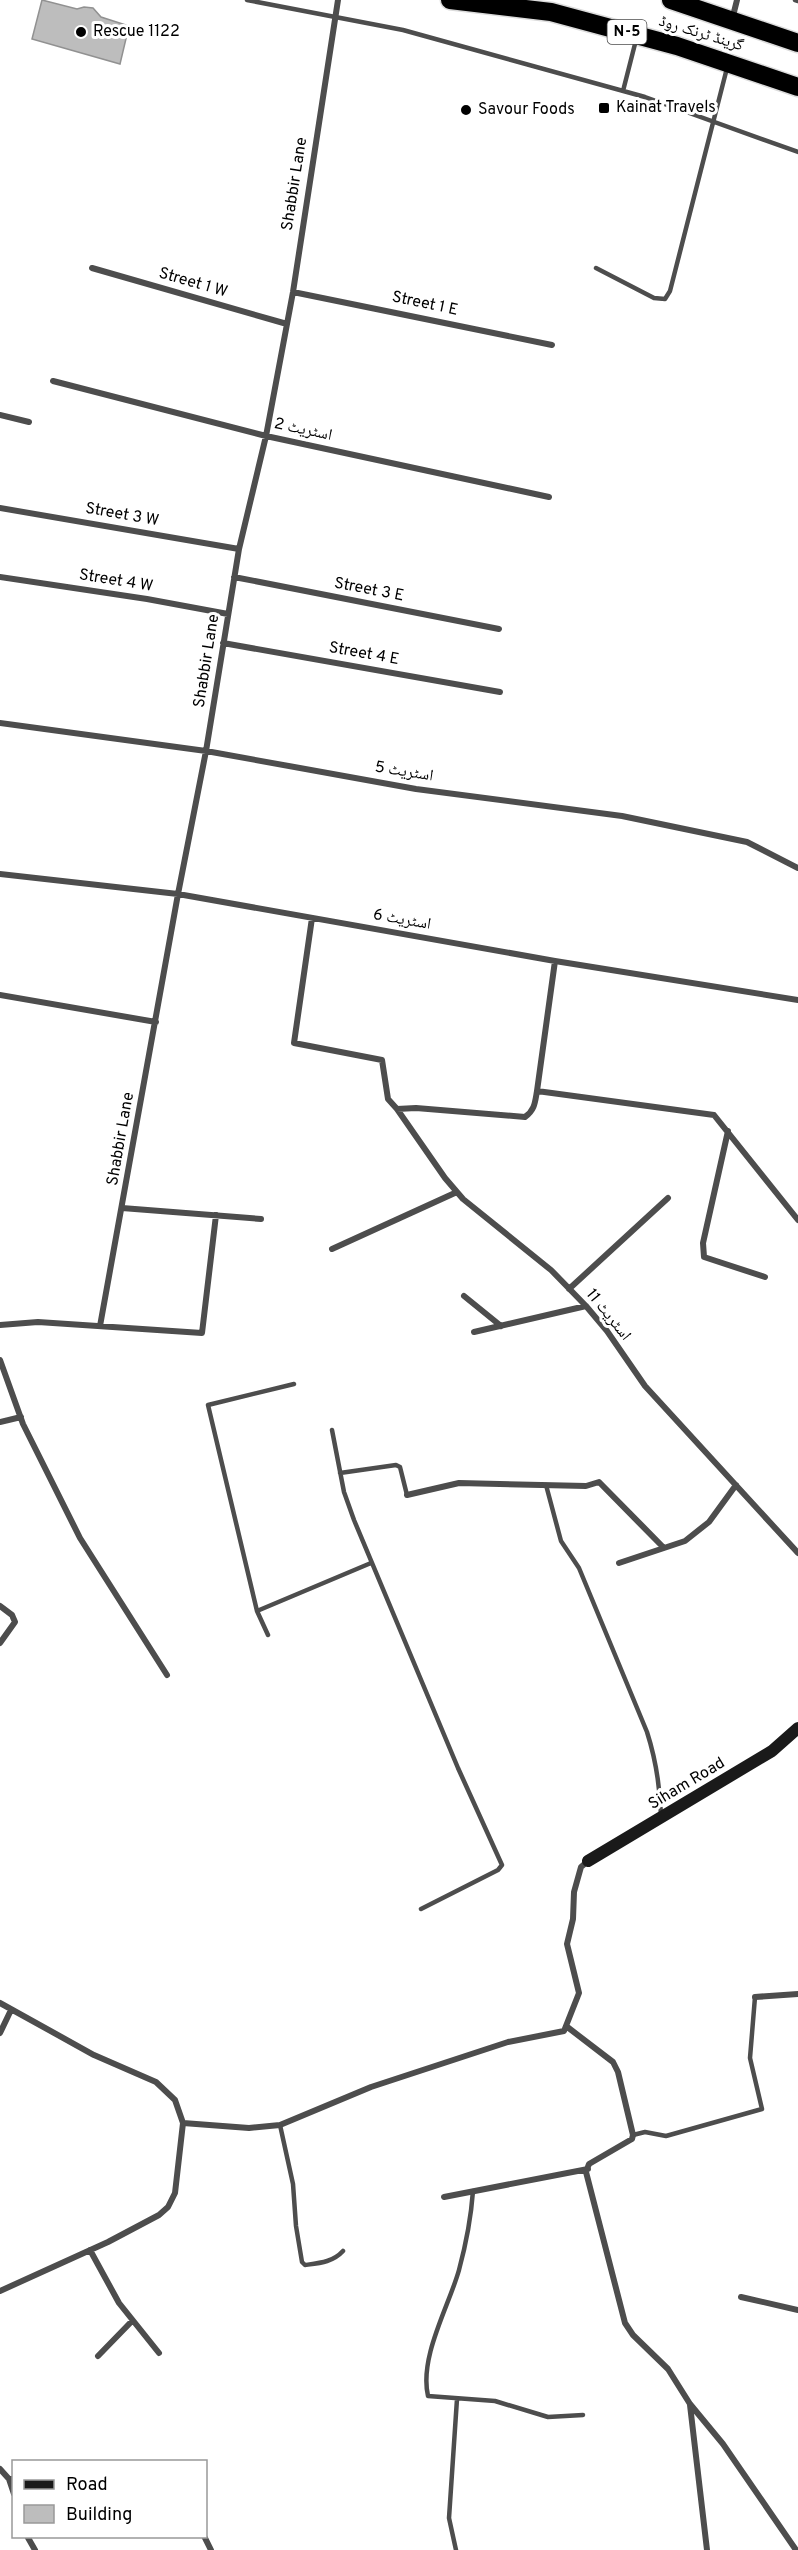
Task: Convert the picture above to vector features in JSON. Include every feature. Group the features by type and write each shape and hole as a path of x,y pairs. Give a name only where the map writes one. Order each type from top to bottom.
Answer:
{"highway":[{"name":"گرینڈ ٹرنک روڈ","path":"450,0 551,12 637,35 798,87"},
{"path":"505,0 551,12"},
{"name":"گرینڈ ٹرنک روڈ","path":"671,0 798,43"}],"street":[{"name":"Shabbir Lane","path":"100,1326 206,751 238,549 266,436 293,292 338,0"},
{"path":"732,20 737,0"},
{"name":"Street 1 W","path":"92,268 287,324"},
{"name":"Street 1 E","path":"293,292 552,345"},
{"name":"اسٹریٹ 2","path":"53,381 266,436 549,497"},
{"path":"0,415 29,422"},
{"name":"Street 3 W","path":"0,508 238,549"},
{"name":"Street 4 W","path":"0,577 147,599 228,614"},
{"name":"Street 3 E","path":"234,577 499,629"},
{"name":"Street 4 E","path":"223,643 500,692"},
{"name":"اسٹریٹ 5","path":"0,723 206,751 416,789 622,816 747,842 798,868"},
{"name":"اسٹریٹ 6","path":"0,874 178,894 555,961 798,1000"},
{"name":"اسٹریٹ 11","path":"312,918 294,1043 382,1060 388,1099 445,1179 457,1192 551,1270 586,1306 607,1331 645,1386 798,1553"},
{"path":"397,1109 525,1117 534,1108 555,961"},
{"path":"0,995 156,1022"},
{"path":"537,1091 714,1115 798,1220"},
{"path":"728,1131 703,1243 704,1257 765,1277"},
{"path":"332,1249 457,1192"},
{"path":"569,1290 668,1198"},
{"path":"122,1208 261,1219"},
{"path":"0,1325 38,1322 202,1334 216,1215"},
{"path":"464,1296 501,1326"},
{"path":"474,1332 586,1306"},
{"path":"0,1360 21,1417 80,1538 167,1675"},
{"path":"0,1422 21,1417"},
{"path":"407,1495 459,1483 586,1486 599,1482 663,1547"},
{"path":"619,1563 685,1541 709,1522 736,1485"},
{"path":"0,1606 12,1615 15,1622 0,1643"},
{"name":"Siham Road","path":"588,1861 772,1751 798,1728"},
{"path":"183,2123 249,2128 279,2125 371,2087 508,2042 564,2031 579,1993 567,1944 573,1919 574,1892 581,1867 588,1861"},
{"path":"755,1997 798,1994"},
{"path":"0,2003 94,2055 156,2082 175,2100 183,2123 175,2193 168,2207 159,2215 90,2250 0,2291"},
{"path":"0,2033 11,2010"},
{"path":"566,2026 613,2062 618,2072 633,2135 632,2139 589,2164 586,2172 625,2323 633,2335 668,2369 690,2404 723,2444 796,2550"},
{"path":"444,2197 588,2169"},
{"path":"90,2250 119,2303 159,2353"},
{"path":"741,2297 798,2310"},
{"path":"98,2356 132,2321"},
{"path":"690,2404 707,2531 707,2550"},
{"path":"0,2469 11,2479"}],"lane":[{"path":"247,0 403,30 623,91 798,152"},
{"path":"623,91 637,35"},
{"path":"596,268 654,298 665,299 670,291 729,63"},
{"path":"268,1635 257,1611 208,1405 294,1384"},
{"path":"332,1430 340,1473 354,1520 458,1768 502,1865 498,1870 421,1909"},
{"path":"340,1473 396,1465 400,1467 407,1495"},
{"path":"546,1485 561,1541 579,1568 654,1752 660,1788 661,1818"},
{"path":"257,1611 371,1563"},
{"path":"633,2135 645,2132 666,2136 762,2109 750,2058 755,1997"},
{"path":"279,2125 293,2184 296,2226 302,2262 305,2265 324,2263 337,2258 344,2251"},
{"path":"473,2191 459,2270 428,2364 428,2396 495,2401 548,2417 583,2415"},
{"path":"456,2550 449,2518 457,2399"}],"building":[{"name":"Rescue 1122","path":"42,0 77,9 93,8 101,17 129,26 120,64 32,39"}],"place":[{"name":"Rescue 1122","path":"81,32"},
{"name":"Kainat Travels","path":"604,108"},
{"name":"Savour Foods","path":"466,110"}]}
